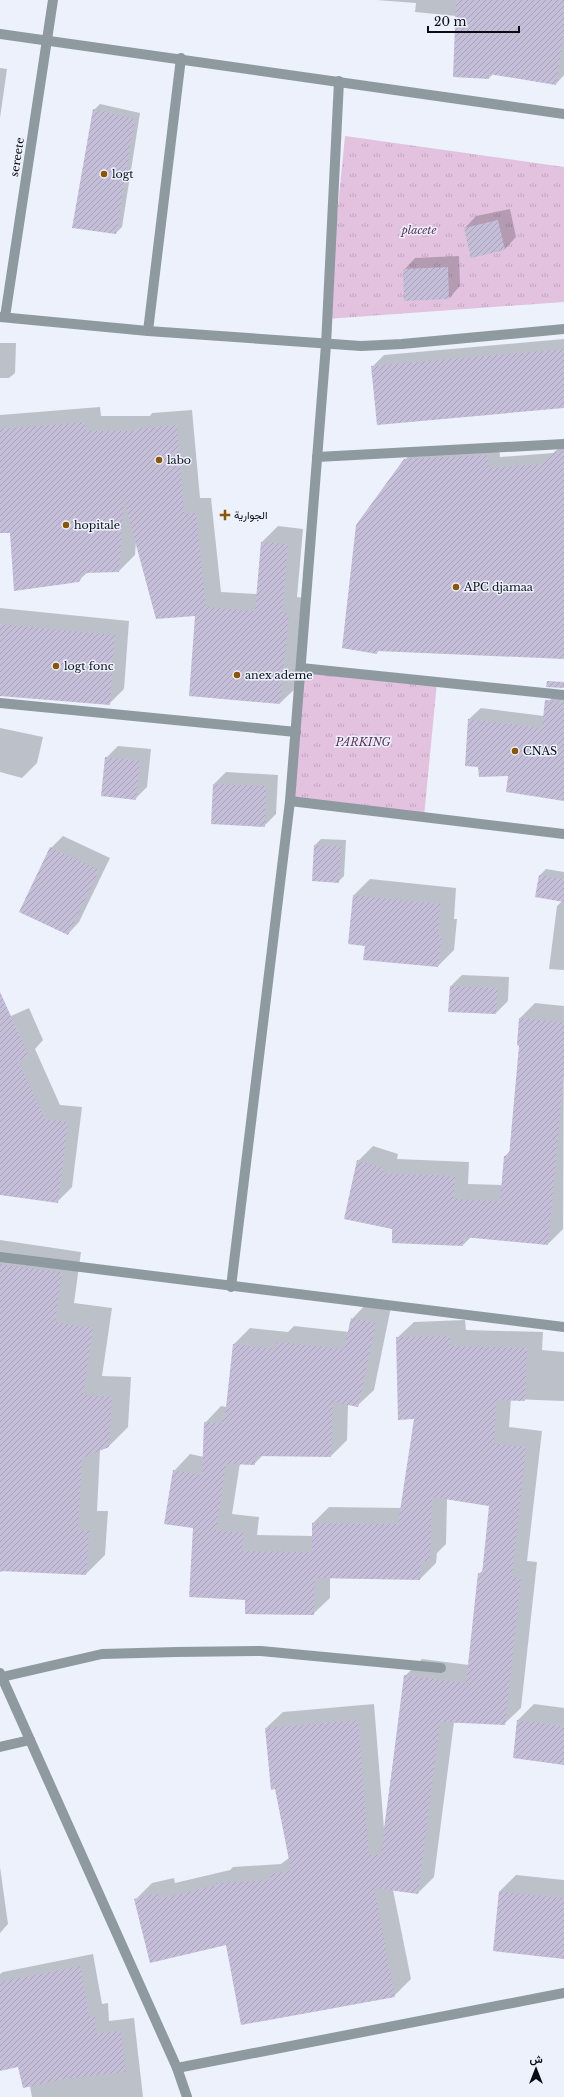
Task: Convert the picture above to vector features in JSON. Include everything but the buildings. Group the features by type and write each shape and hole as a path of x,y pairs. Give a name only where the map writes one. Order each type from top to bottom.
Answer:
{"street":[{"name":"sereete","path":"3,317 53,0"},
{"path":"0,34 181,58 564,114"},
{"path":"148,331 181,58"},
{"path":"231,1287 290,801 326,345 339,81"},
{"path":"3,317 148,331 326,345 402,344 564,329"},
{"path":"317,457 564,444"},
{"path":"301,668 564,695"},
{"path":"0,703 296,732"},
{"path":"290,801 564,834"},
{"path":"0,1257 231,1287 564,1327"},
{"path":"187,2097 178,2068 1,1675 102,1654 176,1652 261,1651 441,1668"},
{"path":"0,1747 30,1740"},
{"path":"178,2068 564,1993"}],"green space":[{"name":"placete","path":"345,136 564,167 564,302 327,319"},
{"name":"PARKING","path":"302,671 437,682 424,817 294,798"}],"place":[{"name":"logt","path":"104,174"},
{"name":"labo","path":"159,460"},
{"name":"الجوارية","path":"225,515"},
{"name":"hopitale","path":"66,525"},
{"name":"APC djamaa","path":"456,587"},
{"name":"logt fonc","path":"56,666"},
{"name":"anex ademe","path":"237,675"},
{"name":"CNAS","path":"515,751"}]}
